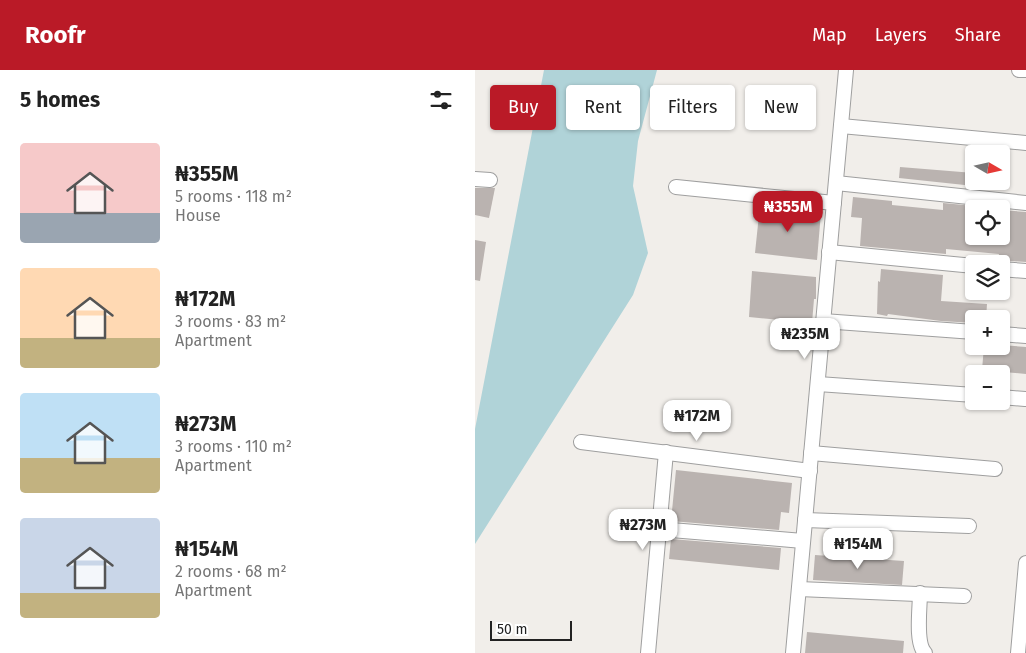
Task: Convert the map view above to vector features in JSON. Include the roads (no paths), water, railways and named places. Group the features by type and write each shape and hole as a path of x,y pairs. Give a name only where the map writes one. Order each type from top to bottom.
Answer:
{"street":[{"path":"793,653 846,70"},
{"path":"1019,70 1026,70"},
{"path":"841,126 1026,143"},
{"path":"475,179 490,180"},
{"path":"836,183 1026,203"},
{"path":"676,188 834,203"},
{"path":"829,252 965,265"},
{"path":"1010,270 1026,271"},
{"path":"823,321 965,331"},
{"path":"1010,335 1026,336"},
{"path":"817,384 965,394"},
{"path":"1010,398 1025,399"},
{"path":"581,442 810,471"},
{"path":"649,653 666,452"},
{"path":"811,453 995,469"},
{"path":"805,520 969,526"},
{"path":"659,530 803,541"},
{"path":"1018,653 1026,563"},
{"path":"799,588 964,596"},
{"path":"920,593 919,641 922,651 925,653"}],"water":[{"path":"544,70 657,70 653,85 650,85 650,96 638,141 633,186 648,253 633,295 475,544 475,429 532,130 556,130 556,85 541,85"}]}
